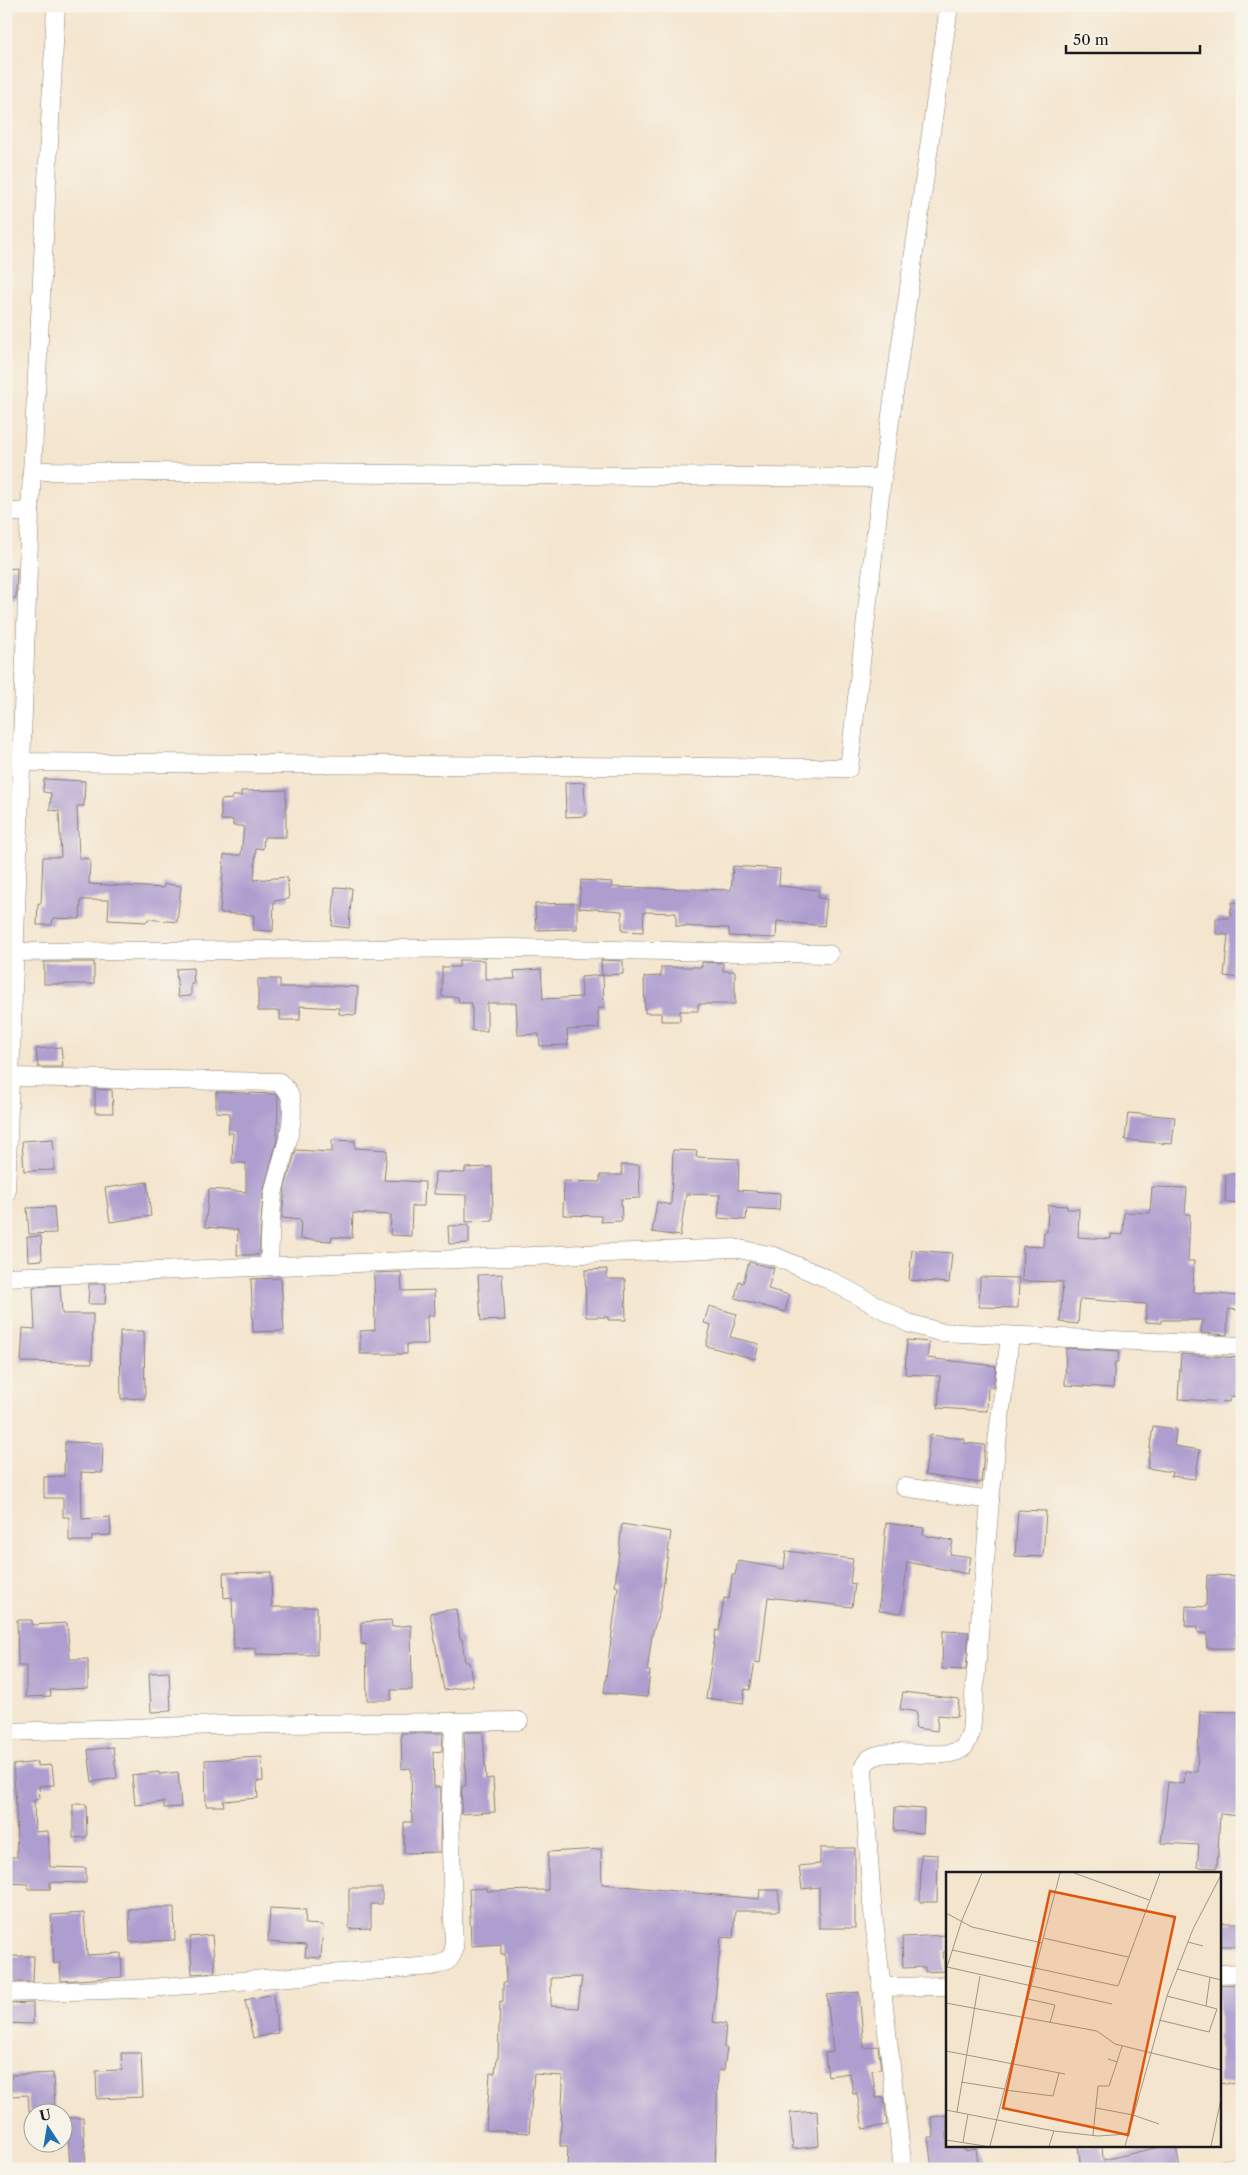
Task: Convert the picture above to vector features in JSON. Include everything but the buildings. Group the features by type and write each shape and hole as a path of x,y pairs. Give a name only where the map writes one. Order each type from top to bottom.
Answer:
{"street":[{"path":"6,1193 10,1077 13,762 30,512 56,6"},
{"path":"13,762 849,768 882,478 949,6"},
{"path":"32,471 882,478"},
{"path":"6,512 30,512"},
{"path":"10,952 511,948 829,954"},
{"path":"10,1077 279,1082 289,1095 292,1115 273,1195 269,1266"},
{"path":"6,1277 734,1248 774,1256 826,1278 908,1323 940,1332 1242,1346"},
{"path":"903,2169 880,1987 872,1903 865,1763 880,1754 948,1754 963,1748 971,1733 990,1500 1010,1336"},
{"path":"904,1487 990,1500"},
{"path":"6,1732 220,1725 519,1721"},
{"path":"6,1993 137,1989 432,1966 448,1961 453,1955 454,1948 450,1817 454,1722"},
{"path":"1220,1974 1242,1974"},
{"path":"880,1987 946,1986"},
{"path":"1224,2169 1242,2167"}]}
